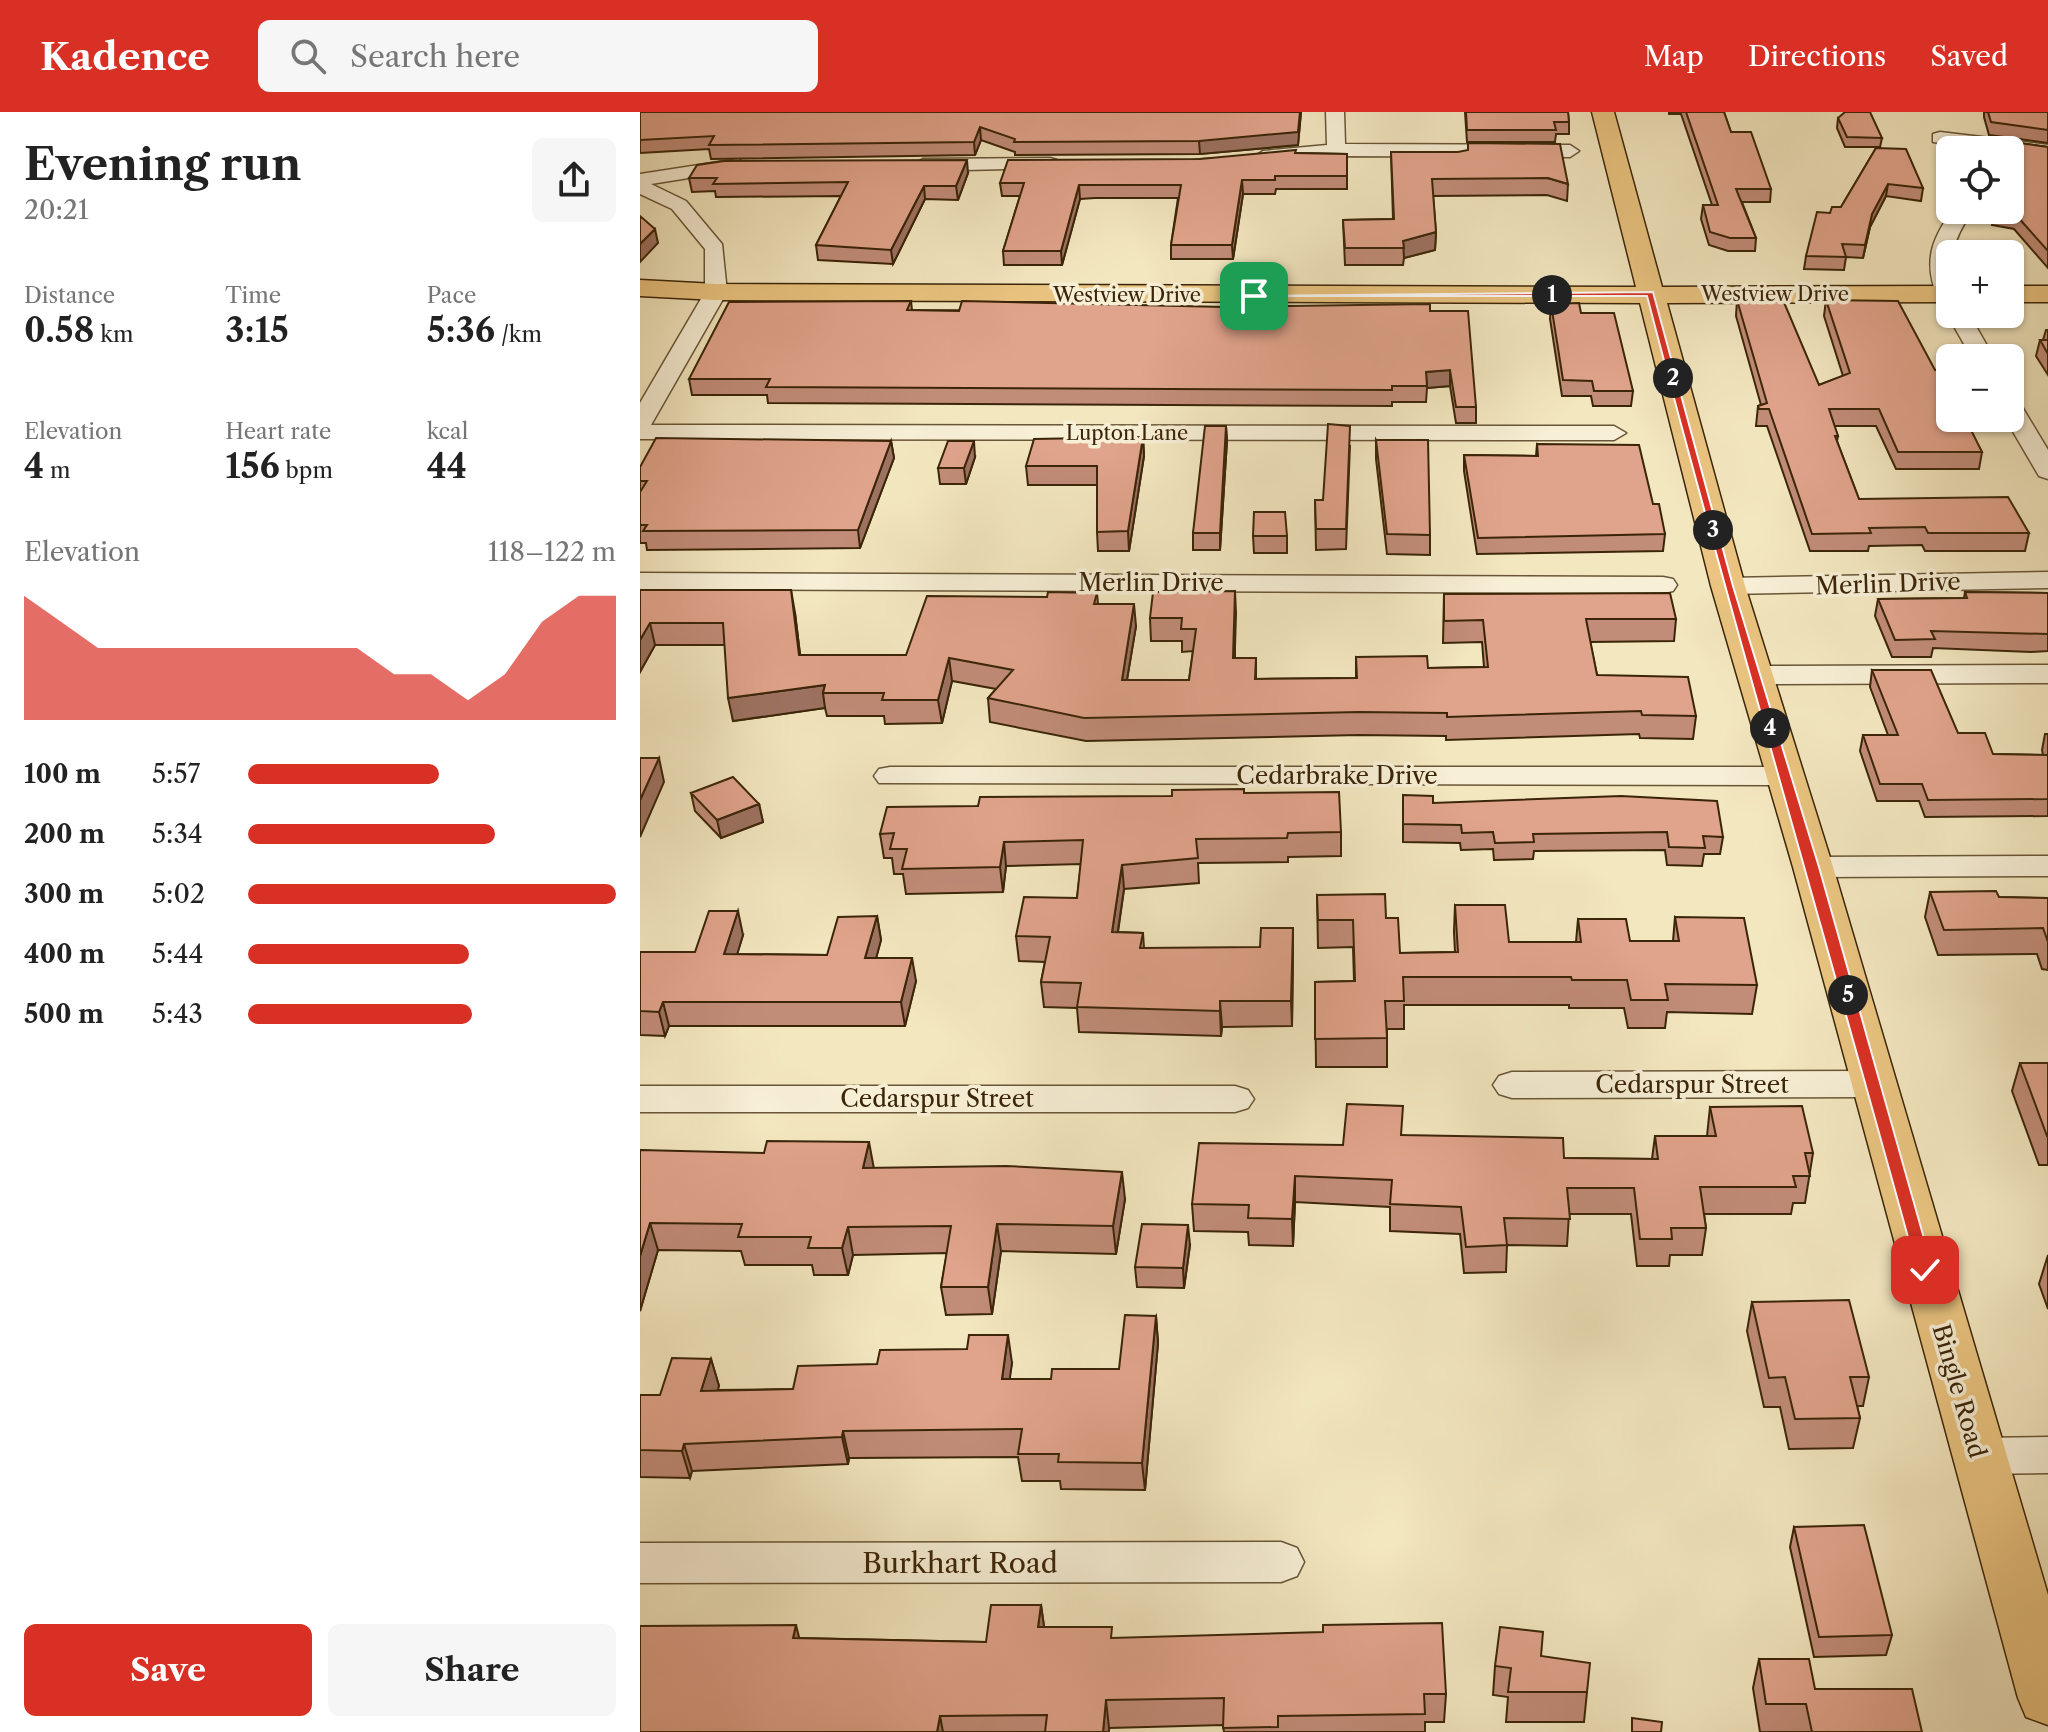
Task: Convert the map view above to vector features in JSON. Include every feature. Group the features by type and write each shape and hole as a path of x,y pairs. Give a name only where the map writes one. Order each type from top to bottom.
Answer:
{"main road":[{"name":"Bingle Road","path":"1603,112 1728,586 1813,867 1977,1456 2048,1698"},
{"name":"Westview Drive","path":"640,288 716,292 1254,296 1650,294 1936,301"},
{"path":"2024,294 2048,294"}],"street":[{"path":"1335,112 1336,150"},
{"path":"2024,149 2048,151"},
{"path":"1245,159 1336,150 1570,151"},
{"path":"900,165 1074,164"},
{"path":"640,183 726,165 758,165"},
{"path":"640,183 679,205 715,248 716,292 640,423"},
{"path":"2024,429 2048,471"},
{"name":"Lupton Lane","path":"640,432 1614,433"},
{"name":"Merlin Drive","path":"1728,586 1842,587 2048,580"},
{"name":"Merlin Drive","path":"640,581 1663,585"},
{"path":"1754,675 2048,674"},
{"name":"Cedarbrake Drive","path":"890,776 1784,776"},
{"path":"1813,867 2048,866"},
{"name":"Cedarspur Street","path":"1512,1085 1873,1084"},
{"name":"Cedarspur Street","path":"640,1099 1235,1099"},
{"path":"1977,1456 2048,1455"},
{"name":"Burkhart Road","path":"640,1563 1281,1562"}],"building":[{"path":"640,112 1300,112 1298,132 1199,141 1014,142 1015,139 980,127 974,142 709,145 714,136 640,140"},
{"path":"1466,112 1568,112 1569,122 1554,122 1556,130 1467,130"},
{"path":"1686,112 1724,112 1731,132 1751,132 1771,189 1736,189 1756,238 1730,238 1710,232 1703,205 1718,205"},
{"path":"1845,112 1870,112 1882,138 1847,137 1838,118"},
{"path":"1988,112 2048,112 2048,130 1991,122"},
{"path":"1468,143 1560,144 1568,184 1548,178 1432,179 1436,232 1403,241 1404,248 1345,248 1343,220 1394,219 1391,152 1458,152 1468,150"},
{"path":"2024,144 2048,147 2048,251 2024,224"},
{"path":"1876,148 1906,149 1923,188 1888,184 1872,214 1865,245 1842,244 1846,257 1806,256 1817,212 1830,213 1832,207 1841,207"},
{"path":"1296,150 1295,153 1347,154 1347,176 1275,176 1275,180 1242,180 1232,245 1171,245 1181,185 1079,185 1061,251 1003,251 1024,183 1000,183 1008,160 1200,159"},
{"path":"967,160 956,186 924,186 891,250 816,245 848,182 713,184 717,178 689,178 697,165 724,161"},
{"path":"640,216 655,229 640,244"},
{"path":"1737,300 1783,300 1819,385 1850,373 1826,300 1898,301 1936,370 1936,432 1972,432 1982,452 1898,452 1879,409 1829,409 1838,436 1835,436 1859,499 2008,497 2029,533 1928,533 1925,527 1869,528 1871,533 1812,534 1769,409 1759,409 1758,406 1767,403"},
{"path":"911,301 907,310 959,311 962,301 1225,307 1430,304 1430,311 1468,311 1476,407 1456,407 1450,370 1426,372 1427,386 1392,386 1392,390 766,387 770,379 689,379 729,302"},
{"path":"1579,303 1581,313 1614,313 1633,391 1594,391 1592,381 1563,380 1551,304"},
{"path":"2040,340 2048,340 2048,354"},
{"path":"1328,424 1350,426 1346,529 1316,529 1315,500 1323,500"},
{"path":"1205,426 1226,426 1220,533 1193,533"},
{"path":"1143,437 1128,531 1097,532 1097,466 1026,466 1034,439"},
{"path":"656,438 891,441 858,530 643,531 647,525 640,525 640,492 647,481 640,481 640,467"},
{"path":"1376,440 1428,440 1430,535 1387,534"},
{"path":"948,441 974,441 964,468 938,468"},
{"path":"1537,444 1639,445 1653,504 1659,504 1665,534 1478,538 1464,455 1538,456"},
{"path":"1254,512 1285,512 1287,536 1253,536"},
{"path":"640,590 791,590 799,655 906,655 927,596 1047,597 1048,592 1097,593 1094,604 1134,604 1122,680 1189,680 1196,629 1181,629 1182,618 1150,618 1153,592 1235,591 1233,658 1256,658 1255,679 1357,678 1356,657 1427,656 1428,668 1488,667 1483,620 1444,621 1444,594 1670,593 1676,619 1586,619 1597,675 1688,677 1696,716 1642,715 1641,711 1447,717 1447,713 1359,712 1084,718 988,698 1013,670 949,658 938,700 882,700 884,693 823,693 825,685 728,698 723,623 650,623 640,640"},
{"path":"1965,592 2048,593 2048,634 1931,631 1935,639 1895,640 1878,599 1967,598"},
{"path":"1872,670 1931,670 1958,733 1985,733 1993,754 2048,755 2048,799 1928,800 1922,784 1880,784 1863,735 1898,735"},
{"path":"640,758 659,758 640,800"},
{"path":"733,777 759,804 717,820 691,793"},
{"path":"1244,789 1244,793 1339,792 1341,832 1288,833 1287,838 1196,839 1198,858 1122,865 1112,932 1143,933 1140,948 1260,947 1261,928 1293,928 1291,1001 1220,1001 1220,1011 1077,1007 1081,983 1041,982 1050,937 1016,936 1024,897 1077,898 1083,840 1004,842 1000,867 902,869 907,849 890,849 894,833 880,834 887,807 978,806 980,797 1172,796 1172,790"},
{"path":"1403,795 1433,796 1433,803 1621,796 1717,801 1723,837 1703,836 1705,848 1669,847 1667,832 1533,834 1534,842 1495,843 1493,832 1462,833 1461,825 1403,824"},
{"path":"1996,891 1999,897 2048,898 2048,942 2043,928 1944,930 1930,892"},
{"path":"1385,894 1386,918 1398,918 1400,953 1458,952 1455,905 1505,905 1509,942 1581,942 1578,919 1626,919 1630,941 1679,941 1675,917 1744,918 1757,985 1665,984 1668,1000 1631,1000 1627,980 1403,977 1404,1001 1385,1001 1387,1038 1315,1039 1315,982 1355,981 1353,920 1318,920 1317,895"},
{"path":"709,911 738,911 724,954 827,955 838,917 877,916 865,958 912,958 901,1002 663,1002 659,1012 640,1011 640,952 695,952"},
{"path":"2020,1063 2048,1063 2048,1136 2047,1136"},
{"path":"1347,1104 1403,1106 1401,1135 1563,1138 1564,1158 1658,1159 1655,1136 1716,1136 1710,1107 1802,1106 1813,1153 1805,1153 1810,1176 1793,1176 1796,1187 1700,1187 1706,1228 1671,1228 1672,1239 1640,1239 1634,1188 1567,1188 1570,1219 1504,1218 1507,1245 1466,1247 1461,1207 1390,1204 1392,1180 1295,1176 1292,1219 1248,1218 1249,1205 1192,1204 1199,1143 1343,1145"},
{"path":"767,1141 869,1142 863,1168 1006,1166 1122,1172 1113,1226 997,1224 988,1287 941,1287 951,1226 848,1227 842,1248 808,1248 811,1237 738,1237 742,1224 650,1223 640,1256 640,1150 764,1153"},
{"path":"1142,1224 1188,1225 1183,1268 1135,1267"},
{"path":"1849,1300 1869,1377 1850,1377 1860,1418 1795,1419 1785,1377 1769,1378 1752,1302"},
{"path":"1125,1315 1156,1316 1142,1463 1058,1462 1059,1454 1018,1454 1022,1429 843,1431 842,1437 684,1444 682,1451 640,1450 640,1395 660,1395 672,1358 711,1359 701,1391 793,1389 798,1366 877,1364 880,1350 967,1349 969,1335 1008,1335 1002,1379 1051,1379 1052,1369 1119,1369"},
{"path":"1864,1525 1892,1635 1819,1637 1794,1527"},
{"path":"991,1605 1041,1605 1038,1627 1112,1627 1111,1638 1323,1632 1323,1625 1442,1623 1446,1694 1424,1694 1425,1714 1278,1716 1278,1727 1223,1728 1224,1698 1106,1700 1103,1732 1045,1732 1047,1715 940,1716 937,1732 640,1732 640,1626 796,1625 793,1638 986,1642"},
{"path":"1500,1627 1543,1632 1541,1656 1590,1663 1587,1692 1508,1692 1511,1668 1495,1666"},
{"path":"1759,1659 1809,1659 1815,1689 1912,1689 1922,1732 1812,1732 1806,1704 1766,1704"},
{"path":"1632,1718 1662,1722 1661,1732 1632,1732"}],"route":[{"path":"1254,296 1650,294 1728,586 1813,867 1925,1270"}]}
